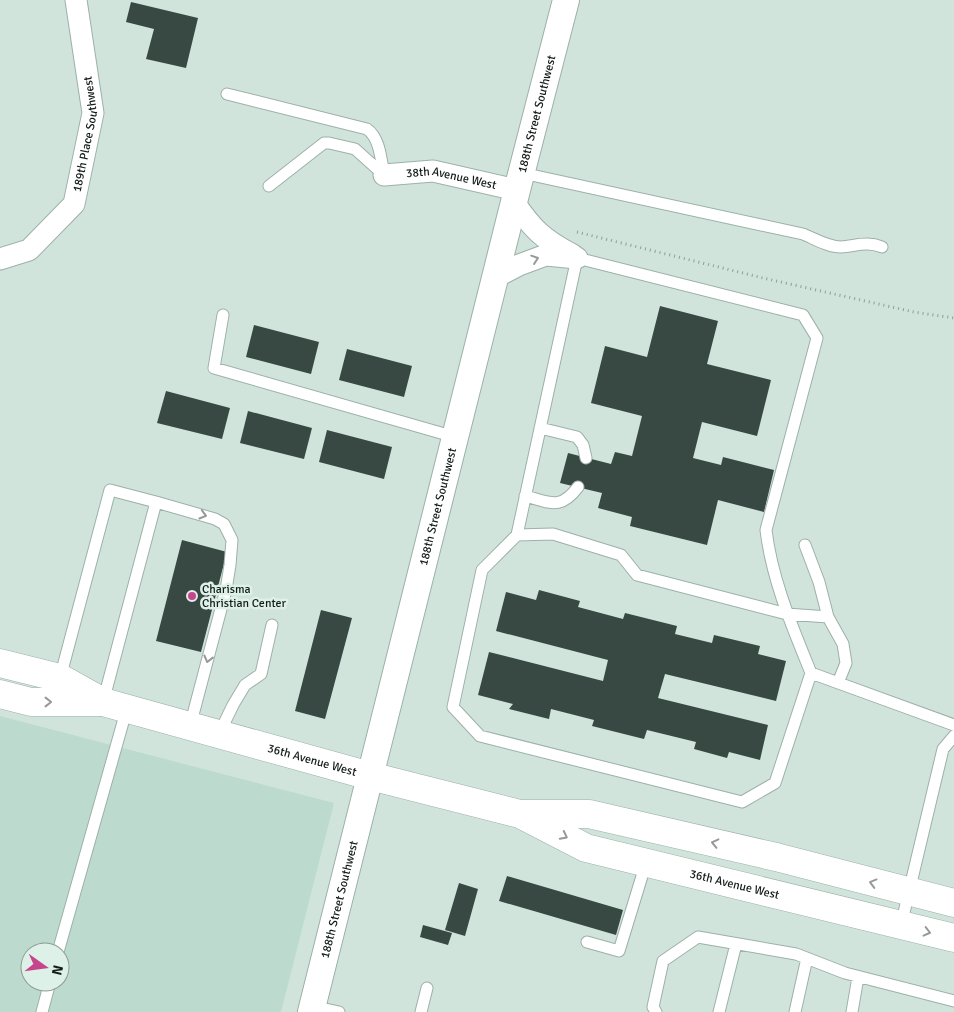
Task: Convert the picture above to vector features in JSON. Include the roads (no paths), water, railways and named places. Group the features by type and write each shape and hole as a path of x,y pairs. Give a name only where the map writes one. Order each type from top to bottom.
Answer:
{"main road":[{"name":"36th Avenue West","path":"0,663 60,678 115,705 370,776 520,814 586,848 954,938"},
{"name":"36th Avenue West","path":"0,694 31,702 115,705"},
{"name":"36th Avenue West","path":"520,814 589,814 776,857 954,903"}],"street":[{"name":"189th Place Southwest","path":"0,259 29,250 74,204 94,113 76,0"},
{"name":"188th Street Southwest","path":"311,1009 566,0"},
{"name":"38th Avenue West","path":"384,175 433,171 518,188"},
{"path":"518,188 529,224 551,244 578,258"},
{"path":"496,277 519,265 546,255 578,258"}],"lane":[{"path":"227,94 367,129 376,139 384,175"},
{"path":"269,186 324,143 329,142 355,149 384,175"},
{"path":"518,188 803,234 830,246 842,247 868,243 882,247"},
{"path":"578,258 803,315 817,338 766,530 769,555 787,614 811,672 775,783 742,802 480,736 452,707 482,570 517,535 578,258"},
{"path":"224,316 214,368 455,437"},
{"path":"540,428 577,437 583,444 586,458"},
{"path":"526,496 556,503 570,498 578,488"},
{"path":"60,678 110,490 215,519 224,524 232,540 230,565 226,590 190,726"},
{"path":"60,942 115,705 156,502"},
{"path":"517,535 553,534 621,555 636,575 787,614 828,616"},
{"path":"805,545 819,582 828,616 843,644 846,663 838,683"},
{"path":"219,734 245,685 261,674 272,625"},
{"path":"811,672 954,725"},
{"path":"900,925 943,749 954,736"},
{"path":"587,942 619,951 646,862"},
{"path":"656,1012 653,1007 663,961 698,937 796,954 845,973 954,1001"},
{"path":"719,1012 736,944"},
{"path":"795,1012 808,958"},
{"path":"852,1012 858,976"},
{"path":"421,1012 427,988"},
{"path":"42,1012 47,992"},
{"path":"311,1009 339,1012"}],"place":[{"name":"Charisma Christian Center","path":"192,596"}]}
